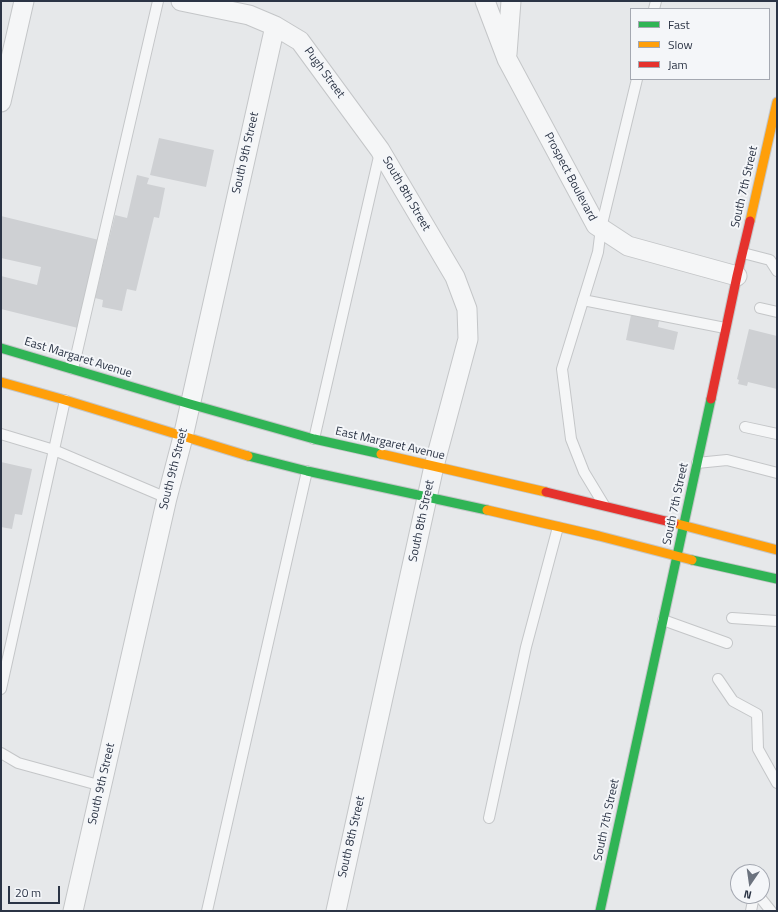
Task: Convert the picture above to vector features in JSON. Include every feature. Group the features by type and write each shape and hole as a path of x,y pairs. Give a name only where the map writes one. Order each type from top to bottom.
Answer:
{"main road":[{"name":"South 7th Street","path":"600,911 684,525 736,276 743,253 777,102"},
{"name":"East Margaret Avenue","path":"1,348 314,439 684,525 777,550"},
{"path":"1,382 65,400 250,457 307,471 428,496 558,526 677,557 777,579"}],"street":[{"path":"1,102 24,1"},
{"name":"Pugh Street","path":"181,1 249,15 275,26 300,41 380,150"},
{"name":"Prospect Boulevard","path":"485,1 507,59 596,225 628,246 736,276"},
{"path":"507,59 511,1"},
{"name":"South 9th Street","path":"74,911 275,26"},
{"name":"South 8th Street","path":"336,911 434,466 468,339 467,309 455,277 380,150"}],"lane":[{"path":"73,368 158,1"},
{"path":"605,507 584,472 572,439 562,369 598,252 601,228 637,80"},
{"path":"314,439 380,150"},
{"path":"743,253 773,258 777,271"},
{"path":"583,300 725,328"},
{"path":"760,308 777,312"},
{"path":"1,689 65,400"},
{"path":"745,427 777,434"},
{"path":"1,434 54,450 167,498"},
{"path":"697,463 727,460 777,473"},
{"path":"207,911 307,471"},
{"path":"489,818 526,647 558,526"},
{"path":"732,618 777,621"},
{"path":"663,620 727,643"},
{"path":"718,679 733,701 757,714 758,750 777,783"},
{"path":"1,753 18,763 102,786"}],"building":[{"path":"159,138 214,150 206,187 150,175"},
{"path":"137,175 149,178 147,184 165,188 159,218 154,217 136,291 127,289 122,311 102,307 103,300 95,298 115,215 127,218"},
{"path":"1,216 99,240 78,328 1,309 1,276 37,285 41,267 1,258"},
{"path":"631,315 659,321 658,327 678,332 674,350 626,340"},
{"path":"749,329 777,336 777,389 748,382 747,386 738,384 739,380 737,379"},
{"path":"1,462 32,469 22,515 15,514 12,529 1,527"}],"traffic: fast":[{"path":"1,348 314,439 381,454"},
{"path":"600,911 711,399"},
{"path":"248,456 307,471 487,510"},
{"path":"692,560 777,579"}],"traffic: slow":[{"path":"750,221 777,102"},
{"path":"1,382 248,456"},
{"path":"381,454 546,492"},
{"path":"487,510 599,536 692,560"},
{"path":"674,523 777,550"}],"traffic: jam":[{"path":"711,399 750,221"},
{"path":"546,492 674,523"}]}
